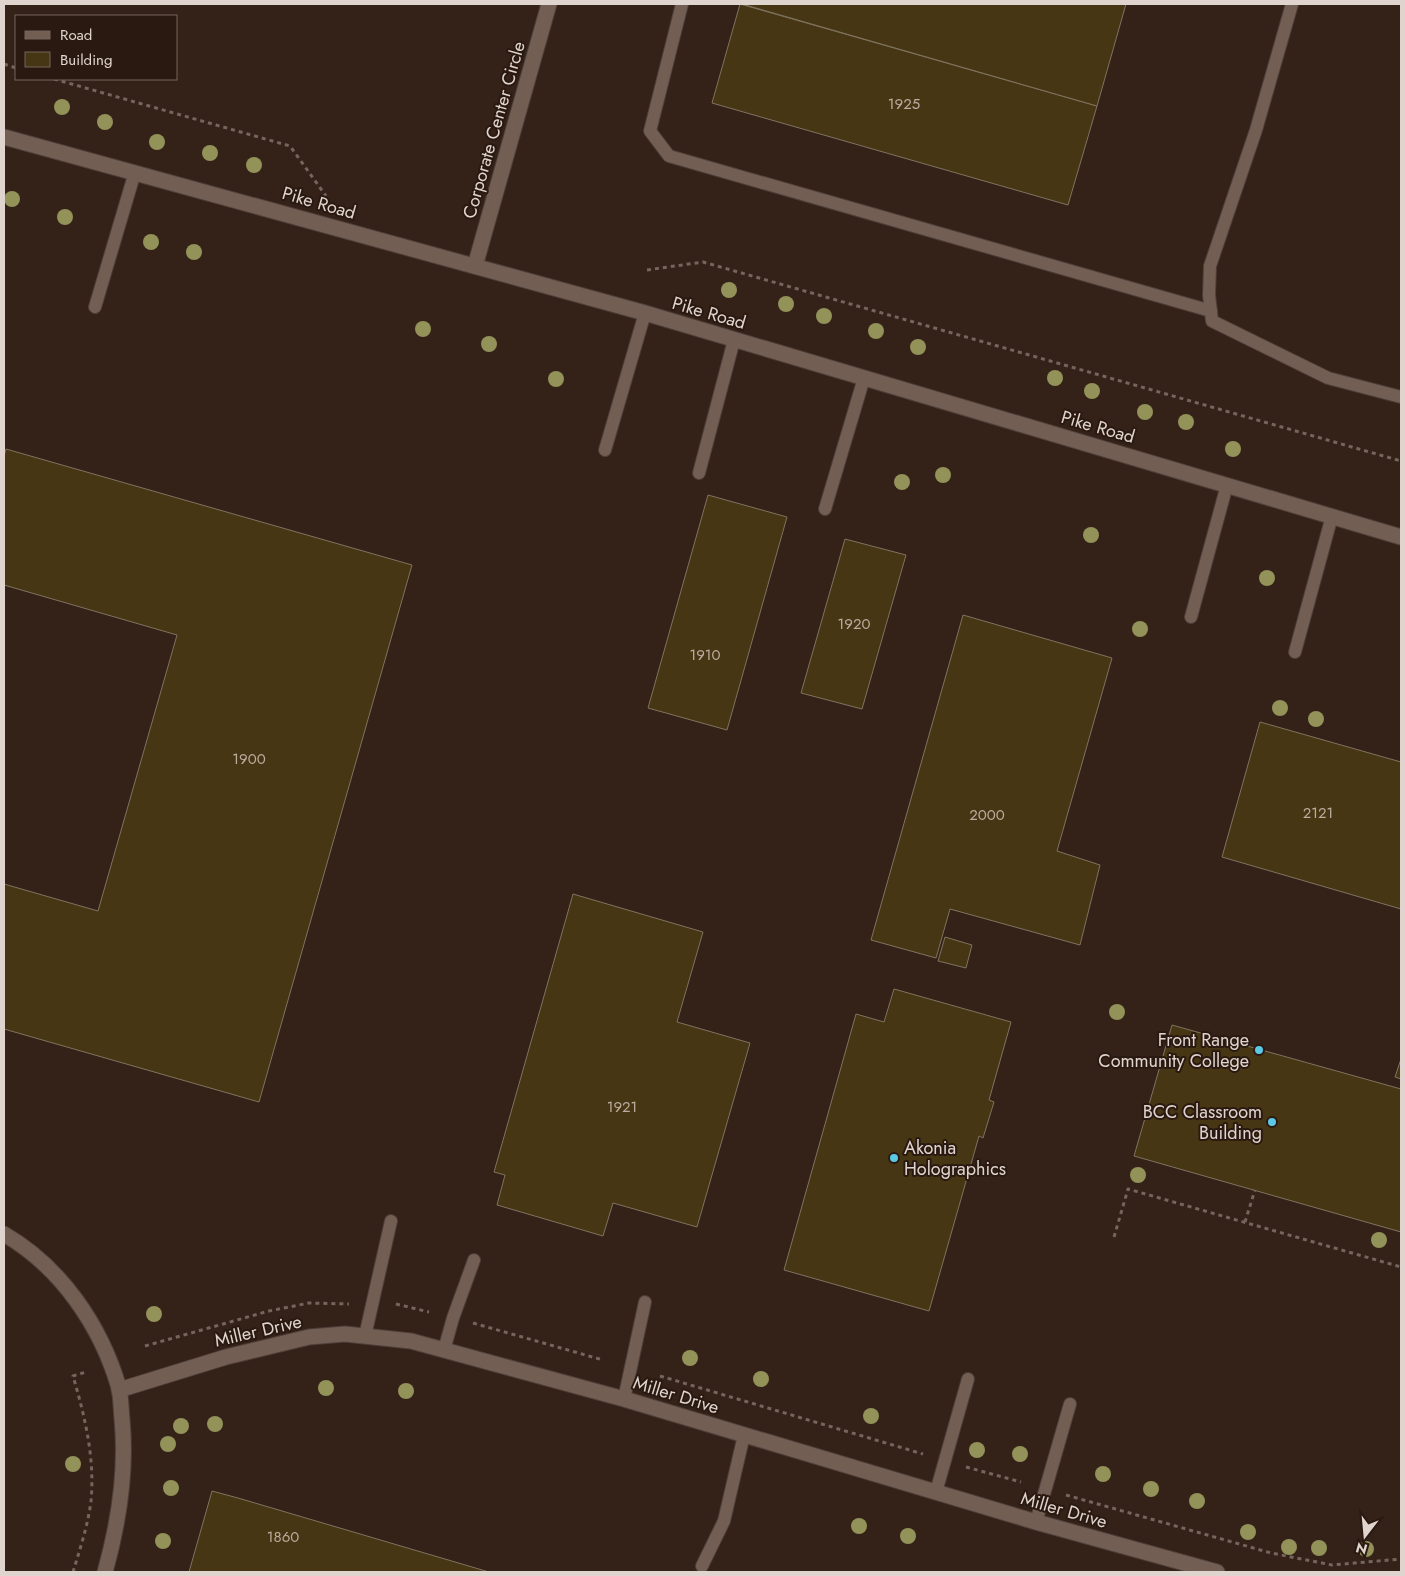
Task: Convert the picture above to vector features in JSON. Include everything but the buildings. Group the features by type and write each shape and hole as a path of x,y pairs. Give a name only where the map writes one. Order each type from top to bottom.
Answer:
{"street":[{"name":"Corporate Center Circle","path":"475,266 549,4"},
{"name":"Pike Road","path":"4,137 645,314 1401,537"},
{"path":"4,1234 21,1244 66,1285 100,1337 119,1390 125,1451 116,1533 105,1572"},
{"name":"Miller Drive","path":"119,1390 226,1357 309,1337 345,1334 411,1341 624,1399 1036,1522 1217,1572"}],"lane":[{"path":"682,4 650,131 669,156 1211,311"},
{"path":"1292,4 1256,130 1210,266 1212,321 1328,378 1401,397"},
{"path":"95,307 135,172"},
{"path":"605,450 645,314"},
{"path":"698,473 734,340"},
{"path":"825,509 864,378"},
{"path":"1191,617 1227,485"},
{"path":"1295,652 1332,516"},
{"path":"365,1336 391,1221"},
{"path":"444,1350 453,1318 474,1260"},
{"path":"624,1399 645,1302"},
{"path":"936,1492 968,1379"},
{"path":"1036,1522 1070,1404"},
{"path":"702,1566 724,1521 744,1435"}],"path":[{"path":"58,80 290,146 326,196"},
{"path":"647,270 703,262 1401,461"},
{"path":"1114,1237 1128,1189 1401,1267"},
{"path":"1245,1222 1255,1190"},
{"path":"145,1346 269,1311 309,1303 398,1304 429,1312"},
{"path":"468,1322 603,1360"},
{"path":"73,1572 91,1502 90,1442 73,1376 86,1372"},
{"path":"660,1376 923,1454"},
{"path":"965,1466 1021,1482"},
{"path":"1063,1494 1271,1553 1332,1565 1401,1559"}],"place":[{"name":"Front Range Community College","path":"1259,1050"},
{"name":"BCC Classroom Building","path":"1272,1122"},
{"name":"Akonia Holographics","path":"894,1158"}]}
